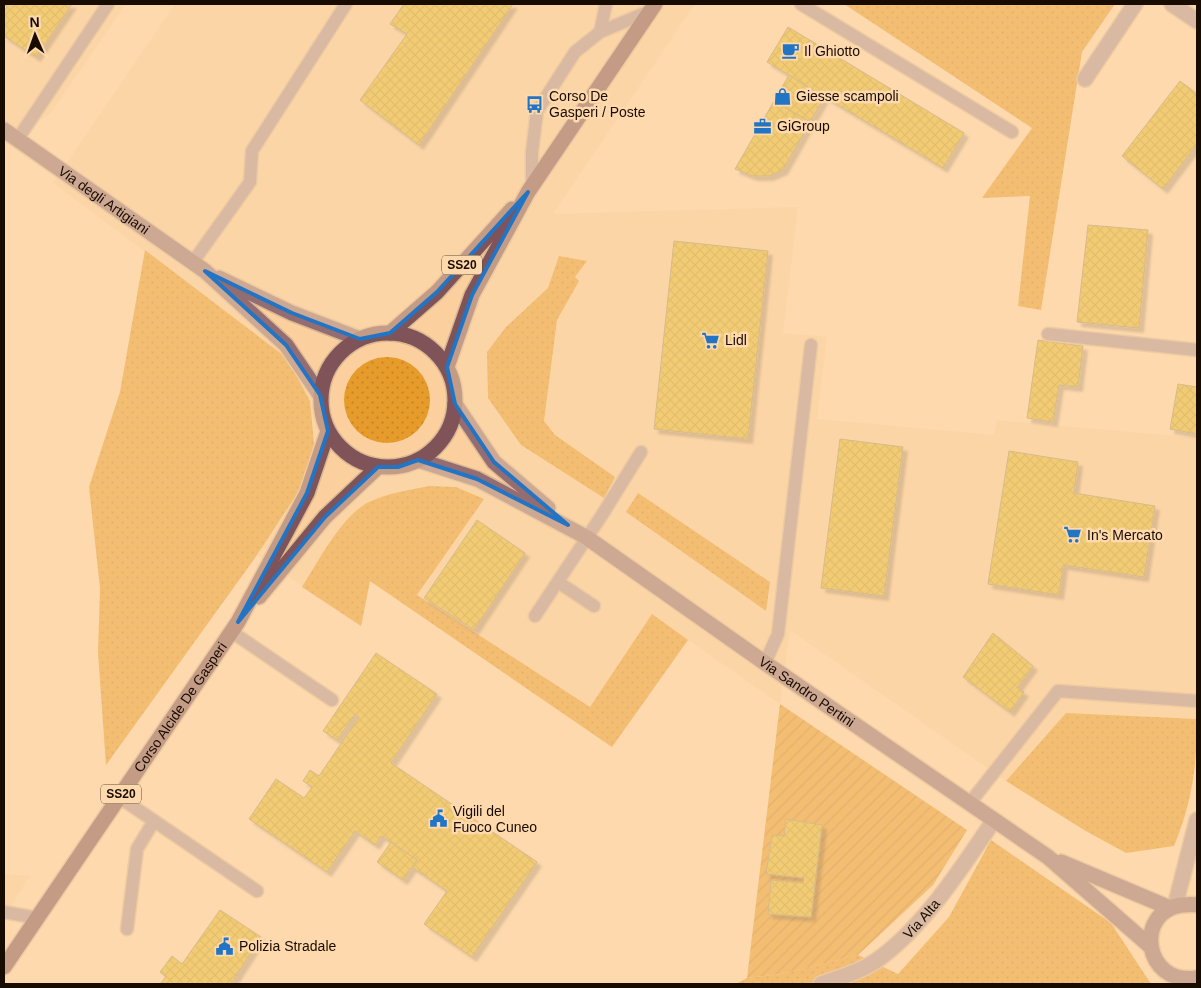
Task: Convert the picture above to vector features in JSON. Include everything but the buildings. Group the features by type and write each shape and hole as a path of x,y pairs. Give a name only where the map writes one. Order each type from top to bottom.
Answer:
{"main road":[{"name":"SS20","path":"447,367 472,295 530,188 652,8"},
{"name":"SS20","path":"390,333 438,292 530,188"},
{"path":"390,333 412,337 432,349 447,367 454,385 455,404 450,427 437,446 418,460 398,467 378,467 357,460 340,448 328,431 321,413 320,395 324,377 332,362 345,348 360,339 375,334 390,333"},
{"name":"Corso Alcide De Gasperi","path":"235,627 307,493 328,431"},
{"name":"Corso Alcide De Gasperi","path":"4,967 235,627 325,518 378,467"}],"street":[{"path":"1085,79 1135,4"},
{"path":"1172,4 1197,21"},
{"name":"Via degli Artigiani","path":"4,130 199,267 286,345 320,395"},
{"name":"Via degli Artigiani","path":"199,267 292,313 360,339"},
{"name":"Via Sandro Pertini","path":"455,404 494,462 568,525 1048,857 1150,946"},
{"name":"Via Sandro Pertini","path":"418,460 477,479 568,525"},
{"name":"Via Alta","path":"821,984 863,969 880,958 899,941 939,896 994,820"},
{"path":"1197,820 1172,907 1159,918 1152,931 1150,946 1156,963 1170,980 1197,978"},
{"name":"Via Sandro Pertini","path":"1048,857 1172,907"},
{"path":"1172,907 1197,906"}],"lane":[{"path":"17,140 108,4"},
{"path":"199,267 250,182 252,151 346,4"},
{"path":"600,32 606,4"},
{"path":"801,4 1012,132"},
{"path":"530,188 537,111 575,52 600,32 652,8"},
{"path":"1048,334 1197,350"},
{"path":"765,663 778,634 811,346"},
{"path":"535,616 602,515 640,452"},
{"path":"558,582 594,606"},
{"path":"235,627 332,700"},
{"path":"969,804 1058,691 1197,701"},
{"path":"119,798 257,891"},
{"path":"127,930 137,849 154,821"},
{"path":"4,912 37,918"}],"highlighted area":[{"path":"528,192 472,295 447,367 455,404 494,462 568,525 477,479 418,460 398,467 378,467 325,517 238,622 307,493 328,431 320,395 286,345 205,271 292,313 360,339 390,333 437,292"}],"shaded area":[{"path":"4,4 126,4 50,114 4,141"},
{"path":"175,4 695,4 553,214 798,207 783,333 827,337 817,419 994,435 997,420 1197,438 1197,719 1066,713 1006,781 790,630 780,704 688,640 612,747 370,581 361,626 257,555 297,494 315,455 287,358 53,183"},
{"path":"844,4 1115,4 1082,52 1041,310 1018,306 1030,196 982,198 1032,128"},
{"path":"145,250 287,358 310,401 315,455 297,494 257,555 106,765 98,653 100,588 89,487 120,392"},
{"path":"559,256 587,261 575,277 579,281 557,320 544,421 555,435 615,477 604,498 521,445 488,398 487,352 506,327 548,288"},
{"path":"387,357 404,360 423,376 427,383 430,400 427,417 411,436 404,440 387,443 370,440 351,424 347,417 344,400 347,383 363,364 370,360"},
{"path":"429,486 456,487 484,499 417,595 590,707 652,614 688,640 612,747 370,581 361,626 302,587 331,540 349,517 359,508 384,496"},
{"path":"638,493 770,582 766,611 626,512"},
{"path":"780,704 967,830 933,885 858,955 781,974 747,978"},
{"path":"1066,713 1197,719 1196,752 1192,784 1185,814 1174,846 1126,853 1084,830 1006,781"},
{"path":"991,840 1111,923 1151,984 736,984 747,978 781,974 858,955 898,974 949,917"},
{"path":"4,874 30,876 4,916"}],"place":[{"name":"Il Ghiotto","path":"790,51"},
{"name":"Giesse scampoli","path":"782,96"},
{"name":"Corso De Gasperi / Poste","path":"535,104"},
{"name":"GiGroup","path":"763,126"},
{"name":"Lidl","path":"711,340"},
{"name":"In's Mercato","path":"1073,535"},
{"name":"Vigili del Fuoco Cuneo","path":"439,819"},
{"name":"Polizia Stradale","path":"225,946"}]}
